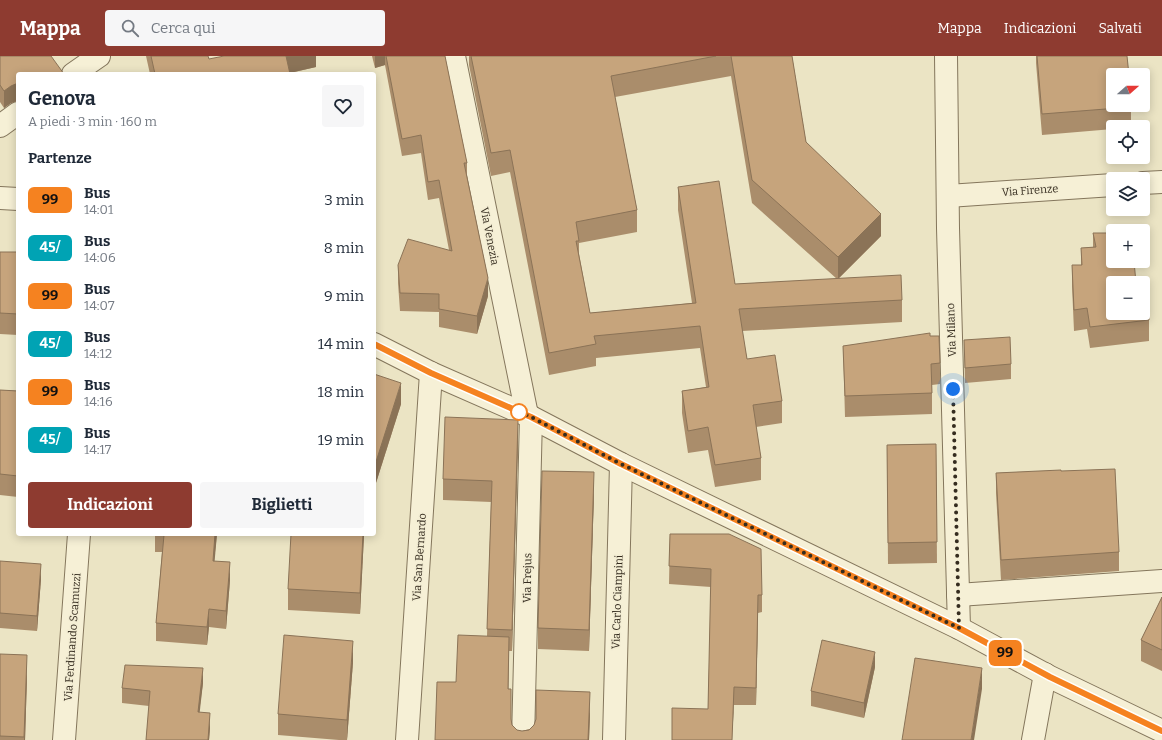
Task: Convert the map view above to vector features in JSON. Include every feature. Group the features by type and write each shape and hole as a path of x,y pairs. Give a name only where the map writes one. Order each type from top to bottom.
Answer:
{"street":[{"name":"Via Venezia","path":"454,56 529,416"},
{"name":"Via Milano","path":"946,56 959,628"},
{"path":"0,126 16,114"},
{"path":"1150,183 1162,182"},
{"name":"Via Firenze","path":"948,196 1106,185"},
{"path":"0,198 16,199"},
{"path":"376,345 431,373 529,416 621,464 959,628 1045,674 1162,731"},
{"name":"Via San Bernardo","path":"407,740 431,373"},
{"name":"Via Frejus","path":"523,740 529,416"},
{"name":"Via Carlo Ciampini","path":"614,740 621,464"},
{"name":"Via Ferdinando Scamuzzi","path":"64,740 79,536"},
{"path":"958,594 1162,581"},
{"path":"1033,740 1045,674"}],"building":[{"path":"0,56 51,56 63,72 16,72 16,84 4,91 0,85"},
{"path":"151,56 208,56 209,59 224,56 286,56 290,72 155,72"},
{"path":"386,56 445,56 467,163 464,163 488,278 477,316 439,309 439,294 400,293 398,265 408,239 452,251 439,180 428,182 421,135 402,139"},
{"path":"471,56 716,56 611,76 637,210 576,222 579,241 576,241 590,313 696,303 678,187 719,181 735,284 901,275 902,300 739,309 747,359 775,355 782,401 753,405 761,458 715,465 708,427 688,431 682,391 709,387 700,326 594,336 596,344 549,353 510,150 491,153"},
{"path":"731,56 792,56 806,142 881,214 838,257 752,180"},
{"path":"1037,56 1127,56 1128,68 1106,68 1106,109 1042,114"},
{"path":"1093,233 1106,233 1106,268 1135,268 1135,276 1106,276 1106,320 1149,320 1090,327 1087,308 1074,310 1072,265 1082,265 1081,248 1096,247"},
{"path":"0,252 16,252 16,314 0,313"},
{"path":"930,333 930,336 939,336 940,363 931,364 932,393 845,396 843,346"},
{"path":"1010,337 1011,364 965,368 964,340"},
{"path":"376,375 401,383 376,462"},
{"path":"0,390 16,391 16,476 0,474"},
{"path":"445,417 518,420 512,630 487,629 492,481 443,479"},
{"path":"936,444 937,542 888,543 887,445"},
{"path":"1115,469 1119,552 1001,560 996,473"},
{"path":"542,471 594,472 589,630 538,628"},
{"path":"670,534 729,534 761,549 762,595 758,595 756,688 734,687 732,740 672,740 672,708 708,709 711,569 669,566"},
{"path":"164,536 215,536 213,561 230,562 226,611 209,609 207,627 156,623"},
{"path":"291,536 363,536 360,593 288,589"},
{"path":"0,561 41,564 37,616 0,613"},
{"path":"1162,597 1162,650 1141,640"},
{"path":"284,635 353,641 347,720 278,714"},
{"path":"458,635 509,637 508,689 511,689 512,725 517,730 529,730 534,725 536,719 536,690 590,692 588,740 435,740 437,682 456,682"},
{"path":"822,640 875,652 864,703 811,691"},
{"path":"0,654 27,655 24,737 0,736"},
{"path":"915,658 982,668 971,740 902,740"},
{"path":"125,665 203,668 198,712 210,713 208,740 146,740 150,691 122,688"}],"bus line":[{"name":"99","path":"376,345 431,373 527,415 621,464 959,628 1050,677 1162,731"}],"route":[{"path":"519,412 513,409 621,464 959,628 953,389"}]}
